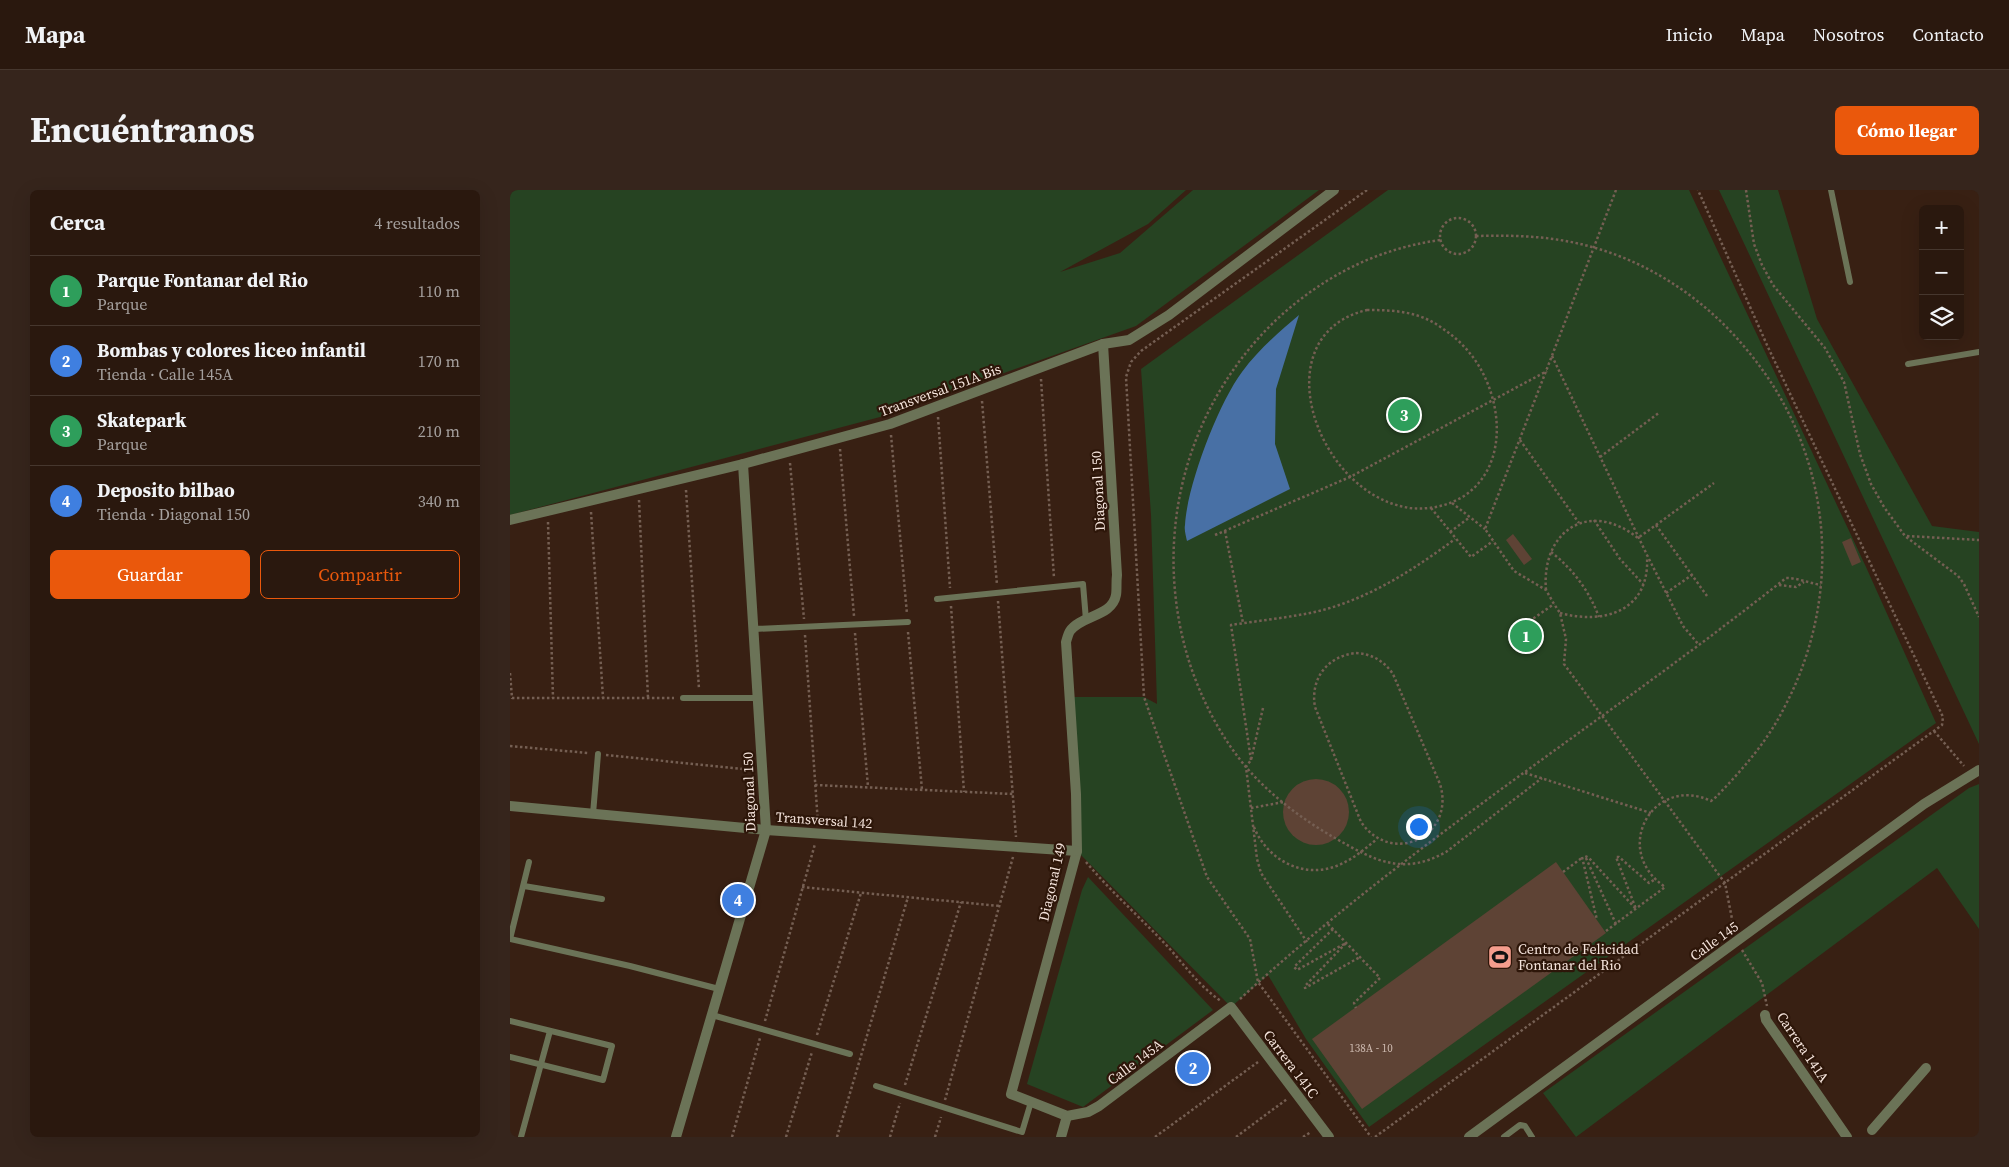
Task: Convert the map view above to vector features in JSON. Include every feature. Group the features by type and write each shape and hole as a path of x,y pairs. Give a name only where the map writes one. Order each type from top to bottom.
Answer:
{"street":[{"name":"Transversal 151A Bis","path":"510,520 744,464 890,424 1103,344 1129,340 1169,315 1334,190"},
{"name":"Diagonal 150","path":"1086,620 1103,611 1113,602 1116,596 1116,566 1103,344"},
{"name":"Diagonal 150","path":"676,1137 766,830 744,464"},
{"name":"Diagonal 149","path":"1031,1102 1011,1094 1076,851 1076,794 1066,642 1070,631 1086,620"},
{"name":"Calle 145","path":"1469,1137 1924,804 1974,772"},
{"name":"Transversal 142","path":"510,806 766,830 1076,851"},
{"name":"Carrera 141C","path":"1232,1007 1329,1137"},
{"name":"Calle 145A","path":"1067,1116 1088,1112 1099,1106 1232,1007"},
{"name":"Carrera 141A","path":"1765,1015 1766,1020 1847,1137"},
{"path":"1869,1133 1926,1068"},
{"path":"1031,1102 1067,1116 1060,1137"}],"lane":[{"path":"1831,190 1850,282"},
{"path":"1908,364 1979,352"},
{"path":"937,599 1083,584 1086,620"},
{"path":"754,629 908,622"},
{"path":"683,698 758,698"},
{"path":"593,814 598,754"},
{"path":"529,862 510,939 630,966 719,989"},
{"path":"524,886 602,899"},
{"path":"712,1015 850,1054"},
{"path":"510,1021 612,1046 603,1080 510,1057"},
{"path":"521,1137 550,1031"},
{"path":"876,1086 1022,1132 1031,1102"},
{"path":"1504,1137 1520,1125 1525,1126 1532,1137"}],"path":[{"path":"1367,190 1141,351 1131,362 1126,377 1144,697 1207,877 1250,939 1258,982 1371,1137"},
{"path":"1485,529 1616,190"},
{"path":"1375,1137 1942,724 1943,717 1767,345 1698,190"},
{"path":"1746,190 1754,244 1762,265 1773,285 1825,348 1844,382 1860,454 1871,484 1884,507 1905,536 1958,576 1964,584 1979,616"},
{"path":"1456,218 1468,221 1475,230 1476,236 1472,247 1463,254 1451,253 1442,246 1440,240 1440,234 1445,224 1456,218"},
{"path":"1476,236 1537,237 1569,241 1593,247 1617,255 1652,271 1702,305 1734,334 1771,381 1796,426 1811,467 1822,524 1823,555 1821,585 1814,629 1797,681 1784,708 1753,756 1711,801 1702,796 1686,795 1665,801 1656,807 1645,820 1640,835 1639,851 1644,867 1654,880 1665,887 1606,931"},
{"path":"1440,240 1409,245 1371,257 1334,275 1299,300 1264,332 1234,368 1208,409 1185,470 1175,518 1173,572 1177,612 1187,653 1201,693 1227,741 1246,767 1284,802 1330,835 1361,852 1400,865 1425,862 1446,852 1542,778"},
{"path":"1367,310 1391,310 1419,316 1435,324 1455,338 1469,351 1478,364 1494,400 1497,433 1492,460 1480,482 1470,492 1452,503 1418,509 1398,506 1381,500 1350,477 1335,460 1322,438 1313,414 1310,389 1313,360 1321,339 1330,327 1353,313 1367,310"},
{"path":"1552,355 1638,538 1684,626 1699,645"},
{"path":"1040,368 1055,587"},
{"path":"1215,535 1350,477 1547,371"},
{"path":"935,1137 1016,847 981,390"},
{"path":"1600,457 1660,412"},
{"path":"890,424 922,790"},
{"path":"839,438 868,787"},
{"path":"1520,440 1579,524"},
{"path":"732,1137 818,834 804,627 789,451"},
{"path":"685,478 699,698"},
{"path":"1638,538 1714,483"},
{"path":"638,489 648,698"},
{"path":"590,501 603,698"},
{"path":"1452,503 1485,529 1514,571 1546,590"},
{"path":"1431,508 1470,558 1493,540"},
{"path":"548,511 553,698"},
{"path":"1450,532 1470,517"},
{"path":"1638,538 1617,524 1594,520 1579,524 1564,534 1551,552 1545,576 1546,590 1560,613 1566,639 1564,664 1725,883 1736,942"},
{"path":"1594,520 1620,559 1644,585"},
{"path":"1656,525 1707,596"},
{"path":"1225,531 1243,623"},
{"path":"1905,536 1979,540"},
{"path":"1251,760 1231,625 1311,613 1357,597 1403,575 1455,539"},
{"path":"1551,552 1577,576 1590,596 1599,617"},
{"path":"1560,613 1580,618 1612,615 1621,611 1636,598 1644,585 1648,567 1647,555"},
{"path":"1666,593 1692,575"},
{"path":"1076,851 1100,879 1170,949 1192,976 1214,996 1232,1007 1258,982 1400,865 1699,645 1786,578 1797,578 1804,582 1821,585"},
{"path":"1778,584 1796,587 1804,582"},
{"path":"1517,630 1554,604"},
{"path":"1363,653 1383,662 1389,668 1440,784 1443,799 1442,809 1436,825 1423,837 1414,842 1395,844 1377,839 1361,822 1314,700 1316,682 1323,669 1335,659 1348,654 1363,653"},
{"path":"510,673 512,698 683,698"},
{"path":"1263,708 1251,760 1246,767 1257,858 1261,873 1307,942"},
{"path":"1934,731 1974,772"},
{"path":"510,746 763,771"},
{"path":"1525,773 1651,813"},
{"path":"815,785 1012,794"},
{"path":"1251,808 1284,802"},
{"path":"1253,823 1265,847 1287,864 1313,870 1327,869 1338,865 1361,852 1377,839"},
{"path":"1423,837 1428,844"},
{"path":"1584,857 1588,858 1636,909"},
{"path":"1563,872 1584,857"},
{"path":"1584,857 1598,920"},
{"path":"1584,857 1616,924"},
{"path":"1636,909 1616,857 1619,857 1650,883 1654,880"},
{"path":"802,887 1000,906"},
{"path":"786,1137 861,893"},
{"path":"837,1137 908,897"},
{"path":"890,1137 961,902"},
{"path":"1328,924 1380,978 1354,1003 1356,1008"},
{"path":"1333,929 1295,966 1295,969 1346,943"},
{"name":"Carrera 141A","path":"1736,942 1762,983 1766,997 1767,1008 1765,1015"},
{"path":"1346,943 1305,988 1360,957"},
{"path":"1155,1137 1268,1055"},
{"path":"1236,1137 1295,1092"}],"green space":[{"path":"510,190 1186,190 1148,224 1060,272 1120,253 1193,190 1319,190 1136,326 880,417 510,515"},
{"path":"1388,190 1689,190 1866,567 1936,723 1369,1127 1306,1039 1268,975 1231,1007 1077,851 1070,697 1144,697 1157,704 1151,515 1141,369"},
{"path":"1719,190 1778,190 1817,319 1932,526 1979,532 1979,744"},
{"path":"1979,784 1979,929 1937,868 1576,1137 1543,1093 1969,788"},
{"path":"1088,877 1213,1010 1083,1107 1027,1084 1082,890"}],"water":[{"path":"1299,315 1276,389 1275,444 1290,489 1187,541 1185,527 1191,489 1205,446 1223,404 1248,364"}],"building":[{"path":"1513,534 1532,559 1524,565 1506,540"},
{"path":"1851,538 1861,562 1852,566 1842,542"},
{"path":"1316,779 1329,782 1339,789 1346,799 1349,812 1346,825 1339,835 1329,842 1316,845 1303,842 1293,835 1286,825 1283,812 1286,799 1293,789 1303,782"},
{"name":"Centro de Felicidad Fontanar del Rio","path":"1556,862 1606,933 1362,1109 1312,1039"}],"place":[{"name":"Skatepark","path":"1404,415"},
{"name":"Parque Fontanar del Rio","path":"1526,636"},
{"name":"Deposito bilbao","path":"738,900"},
{"name":"Centro de Felicidad Fontanar del Rio","path":"1500,957"},
{"name":"Bombas y colores liceo infantil","path":"1193,1068"}]}
